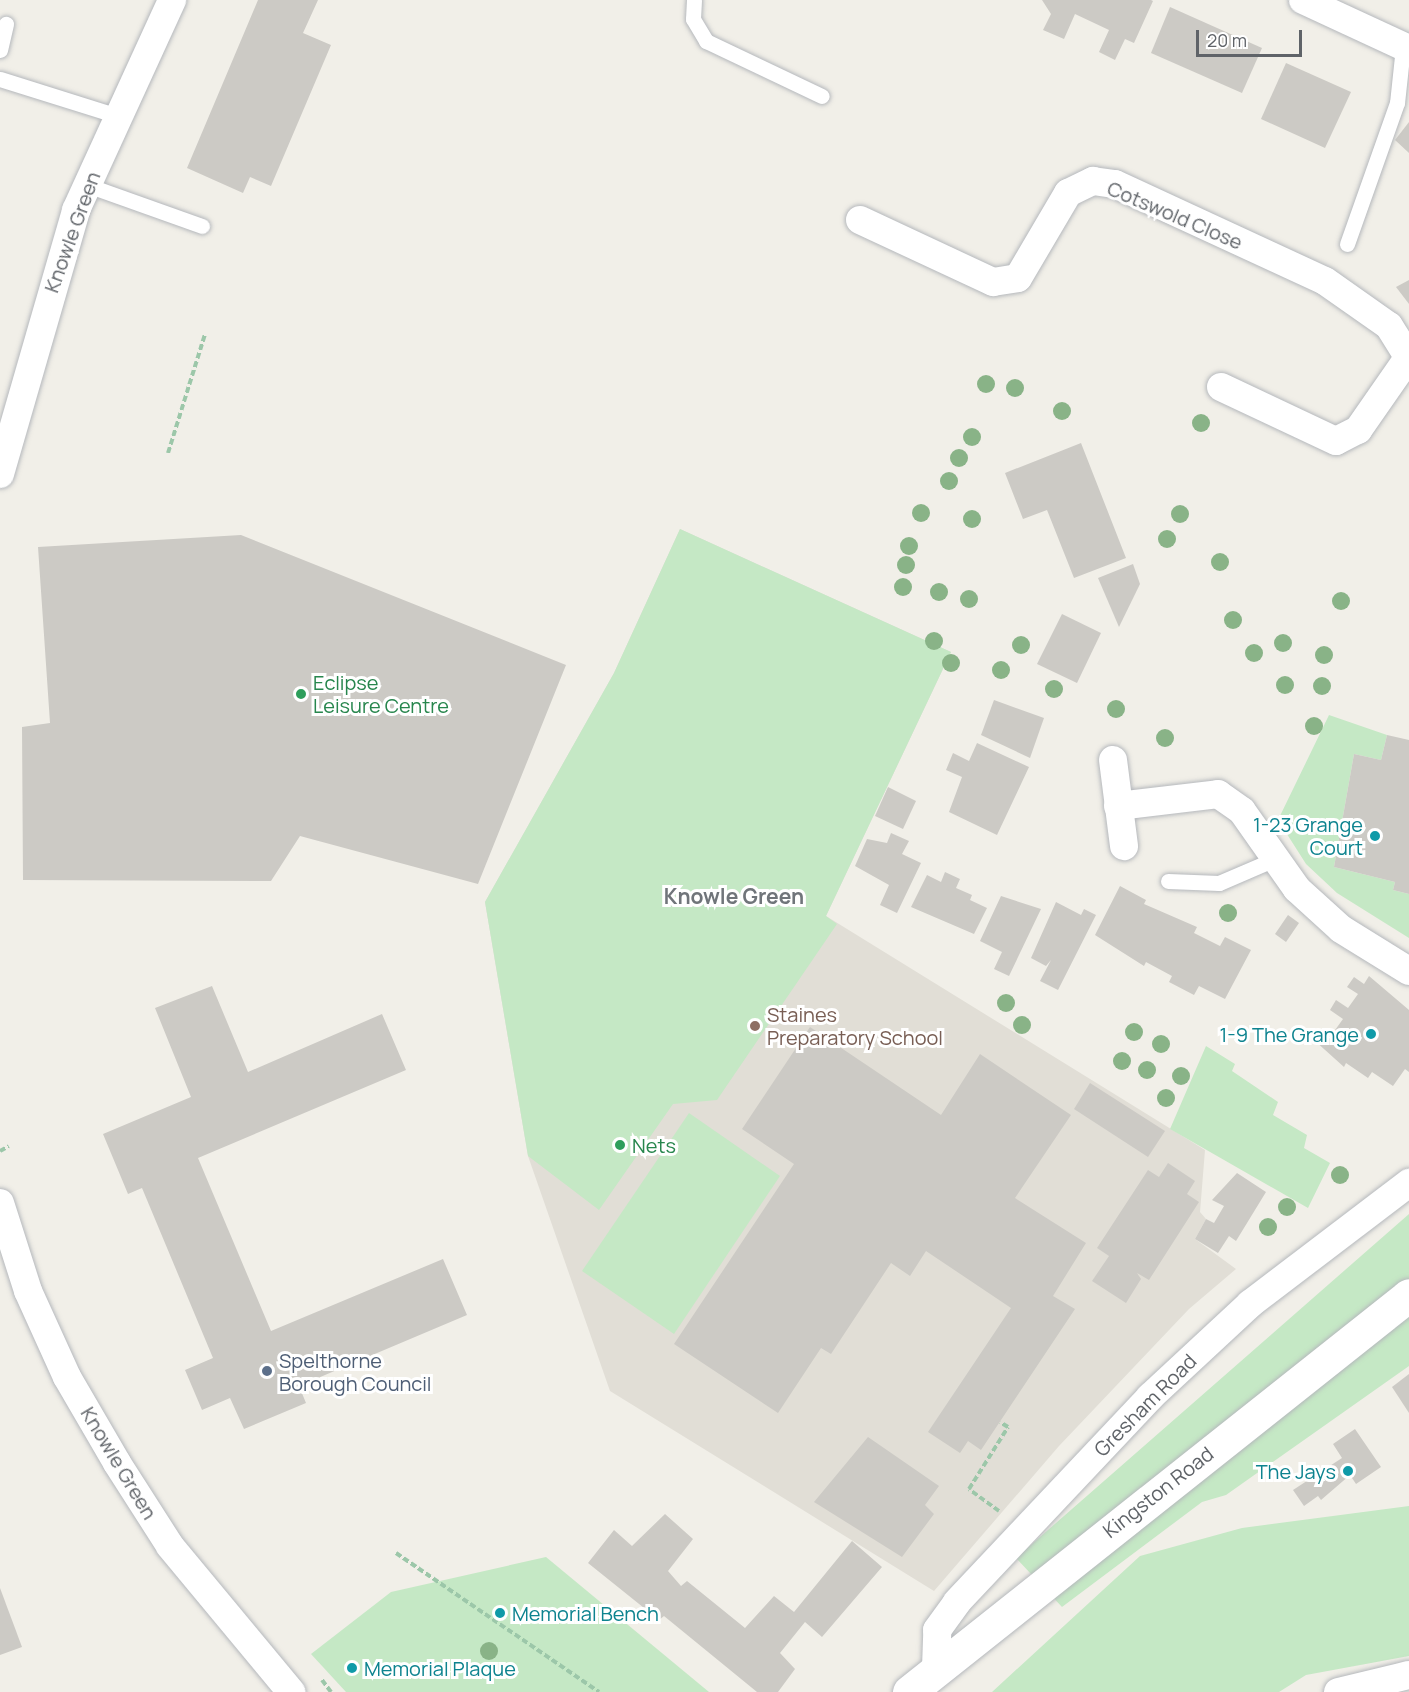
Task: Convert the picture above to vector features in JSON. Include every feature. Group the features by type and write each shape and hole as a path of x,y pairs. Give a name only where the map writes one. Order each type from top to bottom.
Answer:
{"street":[{"name":"Knowle Green","path":"0,474 26,372 87,185 172,0"},
{"path":"1303,0 1406,48"},
{"name":"Cotswold Close","path":"860,219 993,282 1018,278 1068,193 1093,181 1115,184 1325,281 1389,326 1409,358"},
{"path":"1221,387 1336,441 1358,430 1409,358"},
{"path":"1113,760 1124,846"},
{"path":"1118,806 1218,794 1242,811 1297,888 1341,929 1409,971"},
{"name":"Gresham Road","path":"936,1668 937,1630 1024,1529 1150,1397 1250,1304 1409,1183"},
{"name":"Knowle Green","path":"0,1203 38,1313 117,1463 170,1546 291,1692"},
{"name":"Kingston Road","path":"909,1692 936,1668 1409,1294"},
{"path":"1338,1692 1409,1675"}],"lane":[{"path":"694,0 693,19 706,41 822,96"},
{"path":"0,50 6,24"},
{"path":"1347,244 1397,103 1406,48"},
{"path":"0,79 118,116"},
{"path":"87,185 202,226"},
{"path":"1167,881 1219,883 1277,858"}],"path":[{"path":"168,453 205,334"},
{"path":"0,1151 9,1146"},
{"path":"1000,1422 1008,1427 969,1489 1024,1529"},
{"path":"396,1553 598,1692"}],"shaded area":[{"name":"Staines Preparatory School","path":"680,529 951,652 826,916 1205,1150 1200,1212 1206,1219 1195,1239 1236,1269 1189,1309 1059,1446 934,1591 610,1391 528,1156 485,902 614,673"}],"green space":[{"path":"680,529 951,652 826,916 837,924 717,1100 673,1104 599,1210 528,1156 485,902 614,673"},
{"path":"1329,715 1387,735 1381,760 1354,754 1334,867 1395,882 1393,890 1409,894 1409,938 1337,893 1306,864 1278,820"},
{"path":"1206,1046 1235,1064 1232,1071 1278,1102 1273,1115 1307,1135 1304,1148 1330,1163 1308,1208 1170,1129"},
{"path":"689,1113 780,1176 674,1334 582,1271"},
{"path":"1409,1214 1409,1366 1226,1495 1202,1502 1062,1607 1016,1558"},
{"path":"1409,1506 1409,1656 1306,1675 1279,1692 992,1692 1140,1556 1242,1528"},
{"path":"546,1557 709,1692 346,1692 311,1654 391,1592"}],"building":[{"path":"258,0 318,0 303,33 331,45 271,186 250,177 243,193 187,168"},
{"path":"1042,0 1153,1 1134,43 1125,39 1115,60 1099,52 1109,30 1075,14 1064,39 1043,30 1051,14"},
{"path":"1170,7 1262,48 1242,93 1151,53"},
{"path":"1286,63 1351,92 1325,148 1261,119"},
{"path":"1409,122 1409,153 1395,140"},
{"path":"1409,280 1409,304 1396,287"},
{"path":"1081,443 1126,558 1074,578 1047,510 1023,519 1005,473"},
{"name":"Eclipse Leisure Centre","path":"241,535 566,665 478,884 300,836 271,881 23,880 22,727 50,723 38,547"},
{"path":"1133,564 1140,584 1119,627 1098,578"},
{"path":"1062,614 1101,633 1077,683 1037,664"},
{"path":"994,700 1044,718 1030,758 981,735"},
{"name":"1-23 Grange Court","path":"1387,735 1409,740 1409,894 1393,890 1395,882 1334,867 1354,754 1381,760"},
{"path":"977,743 1029,767 997,835 949,812 962,777 946,770 953,753 969,761"},
{"path":"888,787 916,801 903,829 875,816"},
{"path":"891,833 909,841 902,854 921,863 897,913 880,905 889,885 855,866 867,839 887,843"},
{"path":"945,872 960,879 956,888 972,895 970,900 987,908 974,934 911,907 927,875 941,882"},
{"path":"1120,886 1146,900 1144,904 1197,927 1194,933 1220,946 1225,937 1251,950 1225,999 1199,986 1194,995 1169,982 1172,976 1146,962 1144,966 1095,935"},
{"path":"1001,896 1041,909 1009,976 994,969 1002,952 980,941"},
{"path":"1056,902 1081,915 1084,909 1096,915 1058,990 1040,981 1051,960 1046,966 1031,958"},
{"path":"1288,915 1299,923 1286,942 1275,934"},
{"name":"1-9 The Grange","path":"1369,976 1409,1010 1409,1072 1405,1069 1393,1086 1372,1072 1368,1078 1346,1063 1344,1067 1314,1040 1322,1031 1330,1037 1343,1019 1330,1010 1336,1000 1348,1008 1358,994 1347,987 1354,977 1364,984"},
{"path":"212,986 248,1072 382,1014 406,1070 198,1158 271,1331 443,1259 467,1315 299,1386 306,1403 244,1429 230,1398 202,1410 185,1370 213,1358 142,1188 128,1194 103,1134 191,1097 155,1008"},
{"path":"810,1027 941,1115 980,1054 1071,1115 1015,1198 1086,1243 1053,1296 1075,1309 981,1450 968,1441 960,1453 928,1432 1011,1308 926,1251 910,1276 891,1263 831,1354 821,1348 778,1413 674,1344 794,1164 742,1129"},
{"path":"1090,1083 1165,1131 1148,1157 1074,1109"},
{"path":"1168,1163 1195,1181 1187,1194 1199,1202 1149,1280 1137,1273 1141,1279 1126,1303 1092,1281 1109,1256 1097,1248 1148,1170 1159,1177"},
{"path":"1237,1173 1266,1192 1236,1241 1229,1236 1218,1253 1195,1239 1206,1219 1214,1223 1224,1206 1212,1200"},
{"path":"1409,1374 1409,1413 1392,1387"},
{"name":"The Jays","path":"1355,1429 1381,1467 1356,1484 1350,1475 1321,1500 1318,1496 1304,1506 1293,1490 1342,1458 1333,1444"},
{"path":"868,1437 939,1486 925,1505 934,1514 902,1557 814,1502"},
{"path":"665,1514 693,1539 668,1571 681,1586 687,1581 745,1628 774,1596 794,1612 852,1541 882,1567 822,1637 805,1622 780,1653 795,1669 778,1692 757,1692 664,1616 659,1620 588,1563 614,1530 632,1546"},
{"path":"0,1588 22,1647 0,1655"}],"place":[{"name":"Eclipse Leisure Centre","path":"301,694"},
{"name":"1-23 Grange Court","path":"1375,836"},
{"name":"Staines Preparatory School","path":"755,1026"},
{"name":"1-9 The Grange","path":"1371,1034"},
{"name":"Nets","path":"620,1145"},
{"name":"Spelthorne Borough Council","path":"267,1371"},
{"name":"The Jays","path":"1348,1471"},
{"name":"Memorial Bench","path":"500,1613"},
{"name":"Memorial Plaque","path":"352,1668"}],"district":[{"name":"Knowle Green","path":"734,896"}]}
